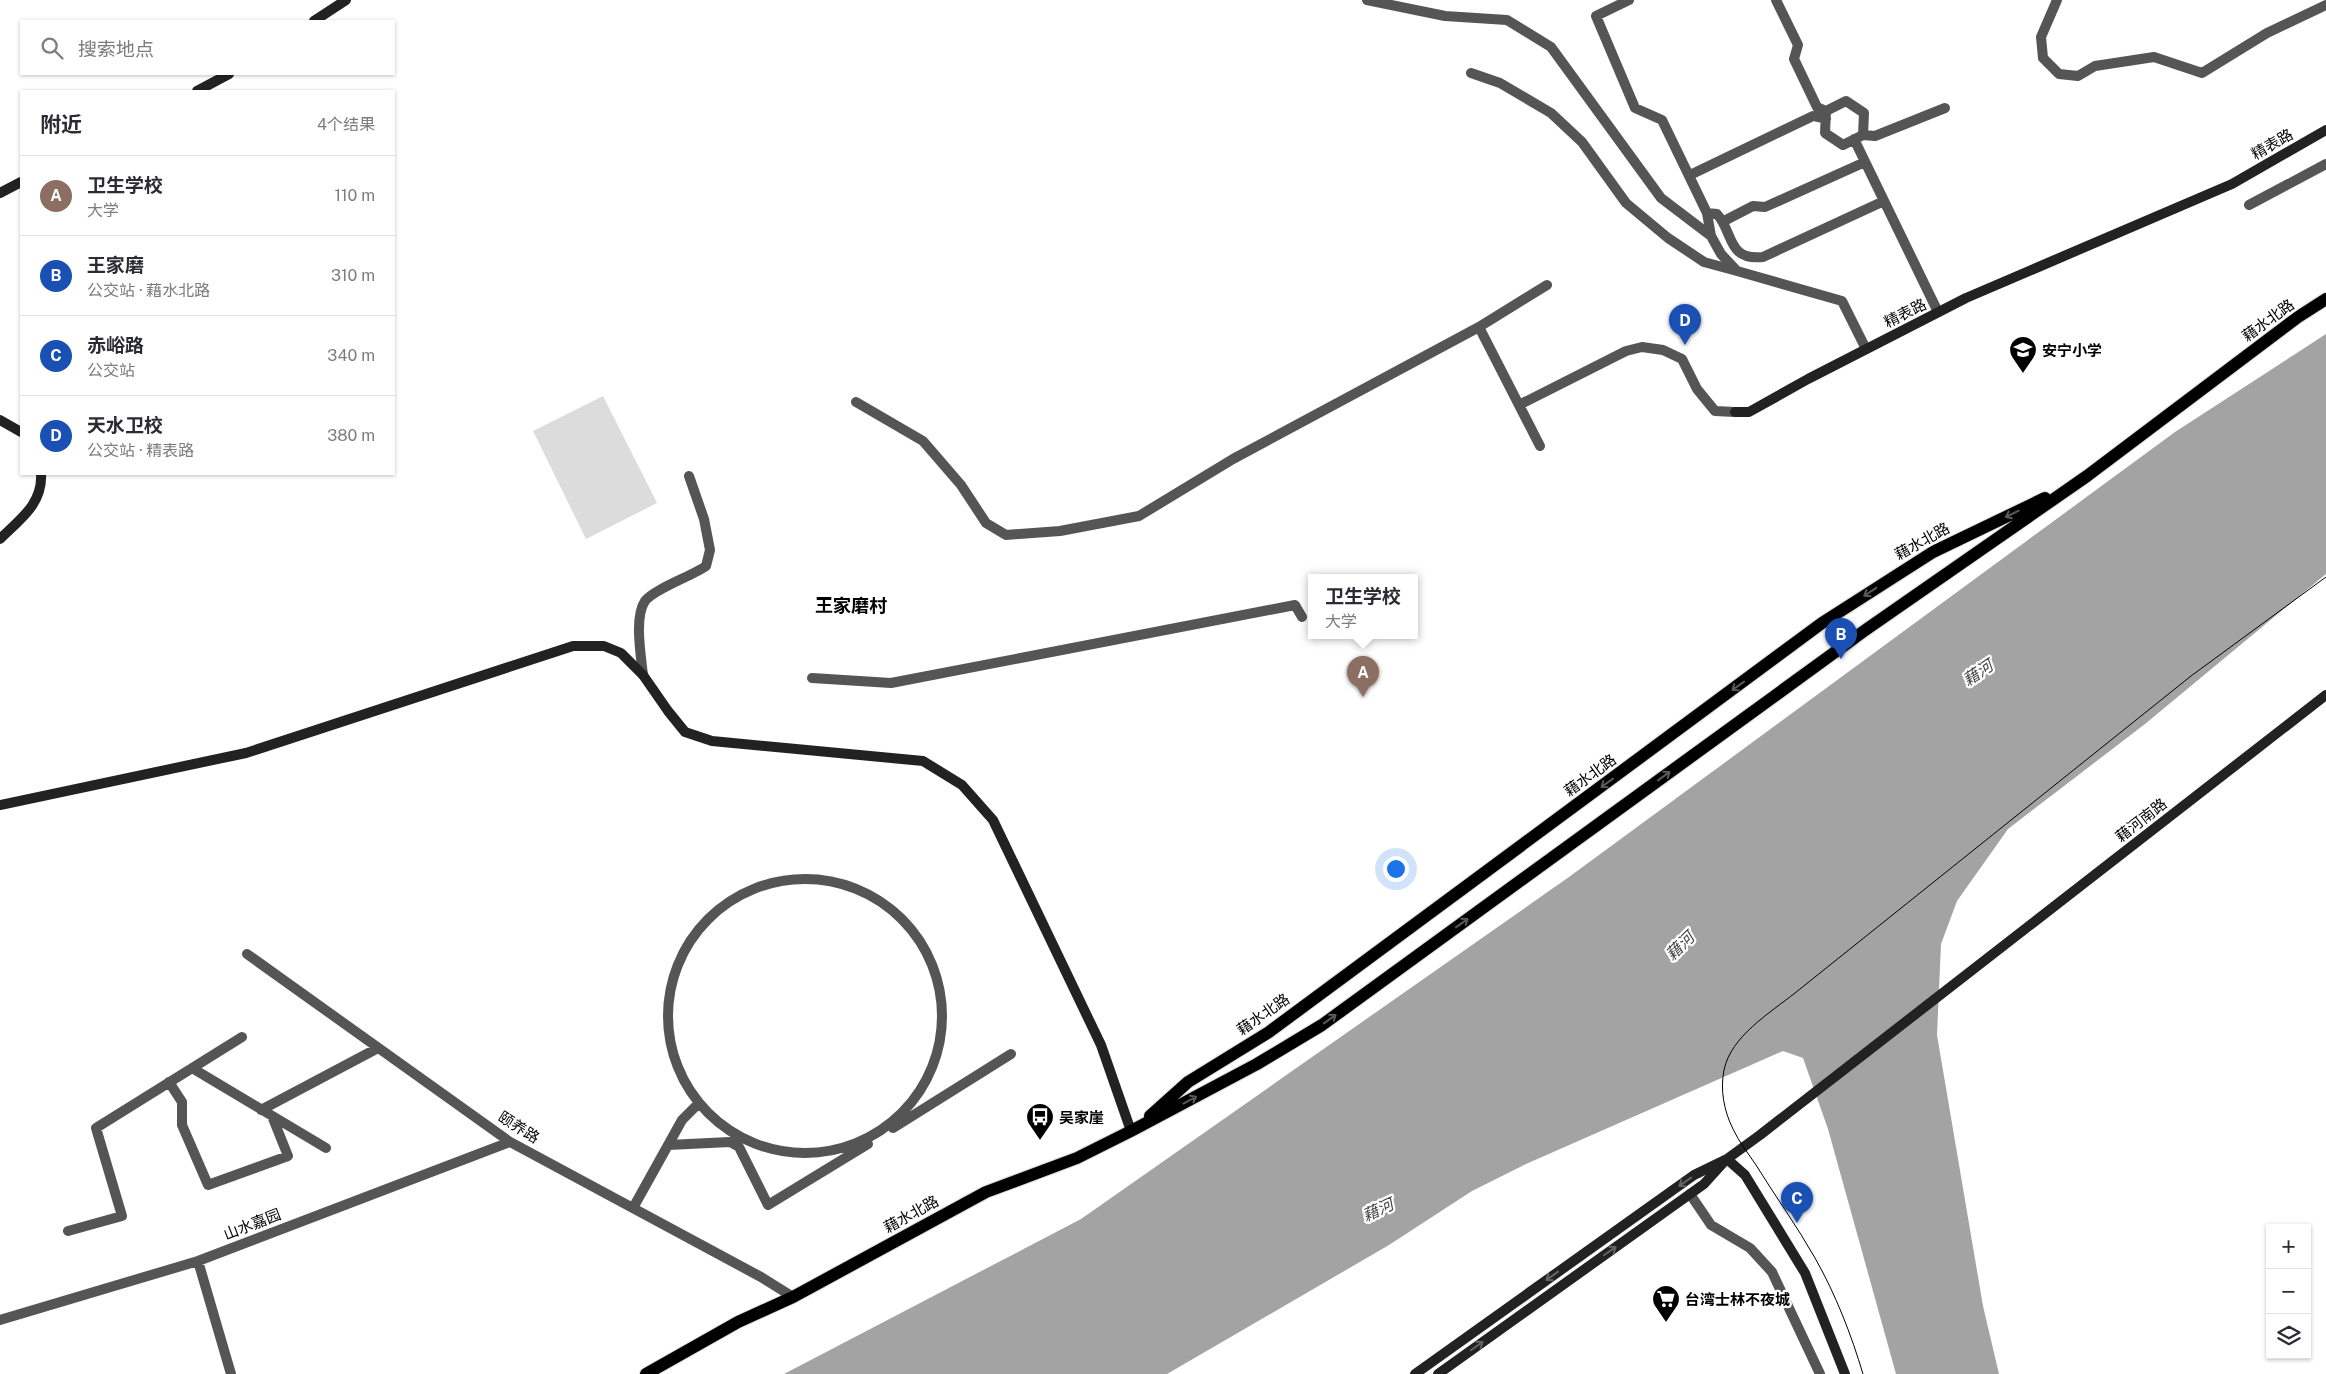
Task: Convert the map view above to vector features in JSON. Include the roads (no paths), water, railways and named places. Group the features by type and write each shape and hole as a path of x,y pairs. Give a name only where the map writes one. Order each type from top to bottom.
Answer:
{"main road":[{"path":"316,20 346,0"},
{"path":"199,90 227,75"},
{"name":"精表路","path":"1735,412 1749,412 1866,349 1984,290 2232,184 2326,130"},
{"path":"0,193 20,183"},
{"name":"藉水北路","path":"647,1373 738,1322 793,1297 986,1192 1035,1172 1077,1158 1131,1131 1257,1064 1322,1025 1858,635 2087,476 2326,299"},
{"path":"0,420 20,431"},
{"path":"0,539 27,515 37,499 41,475"},
{"name":"藉水北路","path":"1131,1131 1188,1082 1269,1032 1822,623 1933,552 2087,476"},
{"path":"0,805 246,753 573,646 604,646 620,653 643,675 685,732 712,741 923,761 962,785 992,820 1101,1045 1131,1131"},
{"name":"藉河南路","path":"1727,1159 2326,695"},
{"path":"1438,1374 1704,1184 1727,1159"},
{"path":"1415,1374 1694,1175 1727,1159"},
{"path":"1727,1159 1745,1174 1805,1273 1845,1374"},
{"name":"藉水北路","path":"662,1374 738,1322"}],"street":[{"path":"1367,0 1445,16 1508,20 1551,47 1661,198 1711,236"},
{"path":"1629,0 1596,16 1635,108 1662,120 1707,213 1711,236 1721,254 1737,271"},
{"path":"1776,0 1798,45 1794,59 1817,107 1826,115"},
{"path":"2057,0 2041,38 2043,58 2059,74 2078,76 2095,66 2154,57 2202,73 2267,33 2326,5"},
{"path":"1471,73 1500,83 1551,113 1582,142 1626,203 1668,238 1704,262 1842,301 1866,349"},
{"path":"1690,175 1813,116 1826,115 1846,101 1864,113 1858,137 1865,162 1938,312"},
{"path":"1826,115 1825,133 1843,145 1858,137 1875,136 1945,108"},
{"path":"1724,221 1753,206 1765,207 1865,162"},
{"path":"2250,205 2326,164"},
{"path":"1707,213 1717,214 1724,221 1730,239 1739,252 1755,258 1763,257 1884,201"},
{"path":"856,402 923,441 961,485 986,523 1006,535 1060,531 1139,516 1232,459 1479,327 1547,285"},
{"path":"1479,327 1540,446"},
{"name":"精表路","path":"1519,406 1626,351 1642,347 1662,350 1682,359 1698,389 1715,411 1735,412"},
{"path":"643,675 638,627 645,602 660,591 694,575 706,566 710,550 704,519 689,476"},
{"path":"812,678 891,683 1295,605 1302,617"},
{"path":"814,879 844,884 871,895 896,912 916,934 931,960 940,988 942,1032 929,1075 914,1100 893,1122 854,1144 825,1152 796,1153 766,1148 739,1137 714,1120 699,1103 686,1085 674,1058 668,1029 668,1000 675,971 684,950 717,910 742,894 770,883 814,879"},
{"name":"颐养路","path":"247,954 510,1142 762,1277 793,1297"},
{"path":"68,1231 122,1216 96,1128 242,1037"},
{"path":"261,1110 378,1048"},
{"path":"668,1144 730,1142 739,1147 768,1205 1011,1054"},
{"path":"192,1068 326,1148"},
{"path":"169,1082 182,1102 182,1125 208,1185 288,1156 272,1116"},
{"path":"633,1208 682,1120 699,1103"},
{"name":"山水嘉园","path":"0,1320 198,1261 510,1142"},
{"path":"1690,1194 1710,1225 1750,1248 1772,1272 1820,1374"},
{"path":"198,1261 231,1374"}],"water":[{"name":"藉河","path":"2326,334 2326,574 2145,724 2008,829 1957,901 1941,944 1937,1035 1983,1306 1999,1374 1896,1374 1828,1129 1803,1058 1783,1051 1526,1164 1472,1191 1389,1245 1167,1374 784,1374 1081,1219 1569,877 2175,432"}],"tram line":[{"path":"1863,1374 1842,1315 1823,1272 1801,1234 1738,1138 1730,1122 1725,1108 1722,1085 1728,1058 1743,1036 1763,1017 2191,676 2326,577"}],"place":[{"name":"天水卫校","path":"1685,345"},
{"name":"安宁小学","path":"2023,374"},
{"name":"王家磨","path":"1841,659"},
{"name":"卫生学校","path":"1363,697"},
{"name":"吴家崖","path":"1040,1141"},
{"name":"赤峪路","path":"1797,1223"},
{"name":"台湾士林不夜城","path":"1666,1323"}],"district":[{"name":"王家磨村","path":"851,605"}]}
